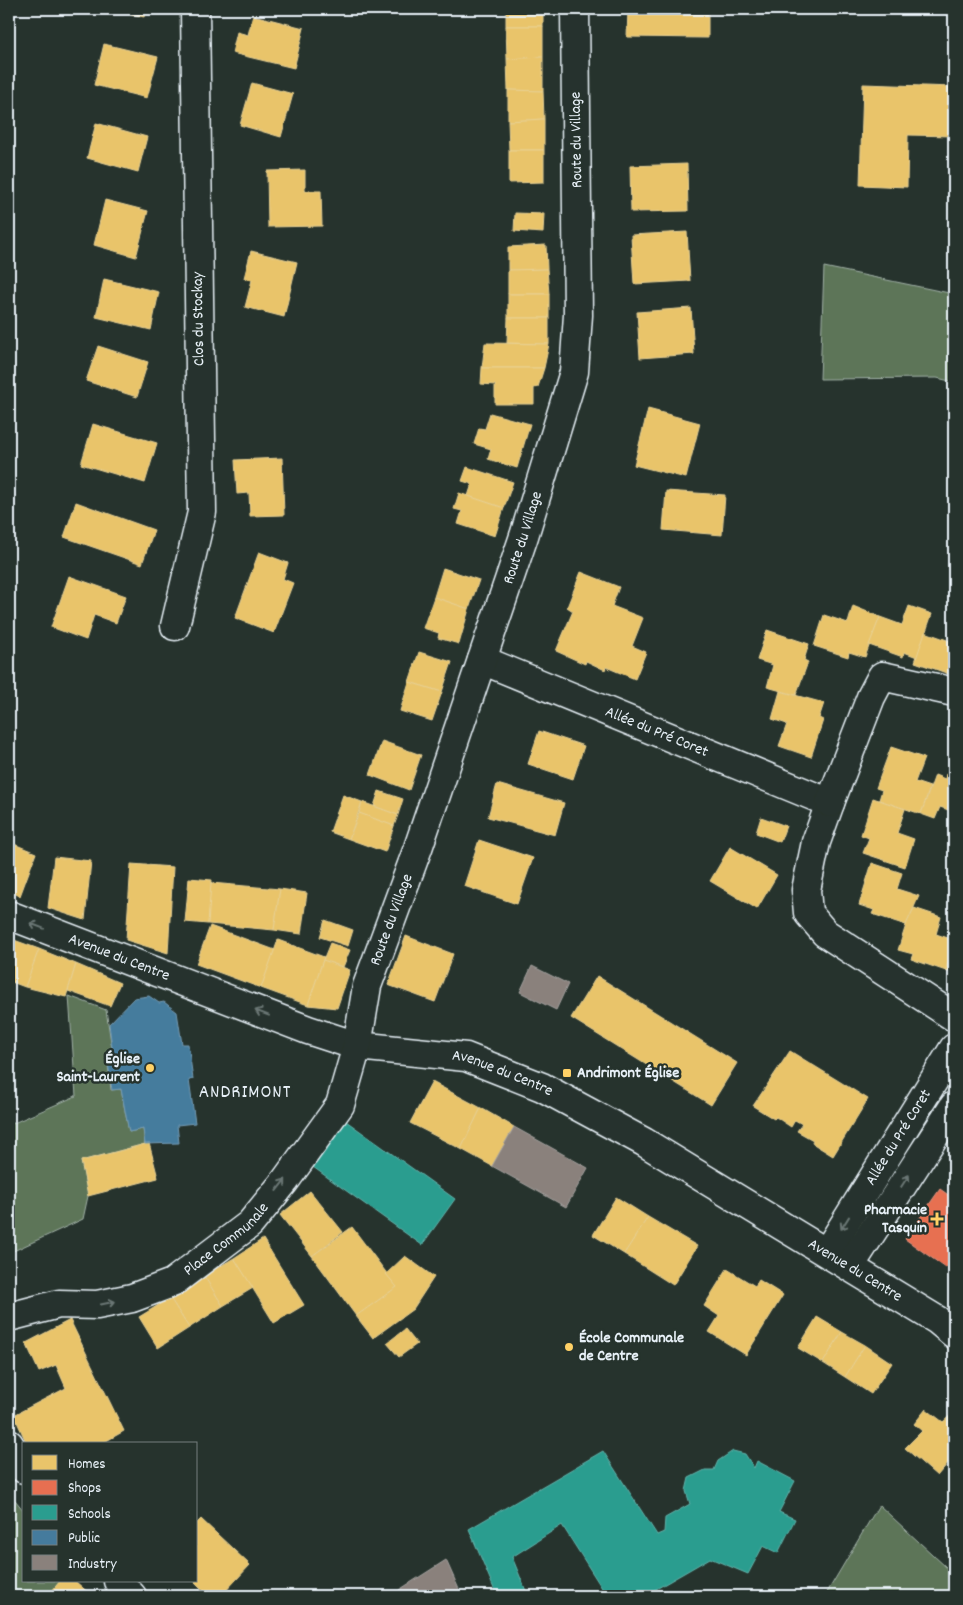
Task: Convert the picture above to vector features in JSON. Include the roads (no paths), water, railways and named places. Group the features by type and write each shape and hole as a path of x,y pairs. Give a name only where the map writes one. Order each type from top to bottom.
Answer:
{"street":[{"name":"Clos du Stockay","path":"175,626 202,512 195,9"},
{"name":"Route du Village","path":"357,1046 367,986 418,848 524,536 574,372 578,315 575,9"},
{"name":"Allée du Pré Coret","path":"482,660 830,803"},
{"path":"954,692 882,676 871,697 816,842 806,890 808,913 825,934 954,1017"},
{"name":"Avenue du Centre","path":"9,915 308,1030 357,1046 466,1057 542,1087 644,1142 937,1320 954,1334"},
{"name":"Place Communale","path":"9,1317 59,1304 97,1305 132,1298 172,1283 250,1224 340,1105 357,1046"},
{"name":"Allée du Pré Coret","path":"838,1259 954,1048"},
{"name":"Allée du Pré Coret","path":"838,1259 954,1106"},
{"path":"9,1444 22,1466"},
{"path":"119,1582 132,1596"}],"place":[{"name":"Église Saint-Laurent","path":"150,1068"},
{"name":"Andrimont Église","path":"567,1073"},
{"name":"Pharmacie Tasquin","path":"937,1219"},
{"name":"École Communale de Centre","path":"569,1347"}],"district":[{"name":"ANDRIMONT","path":"245,1093"}]}
